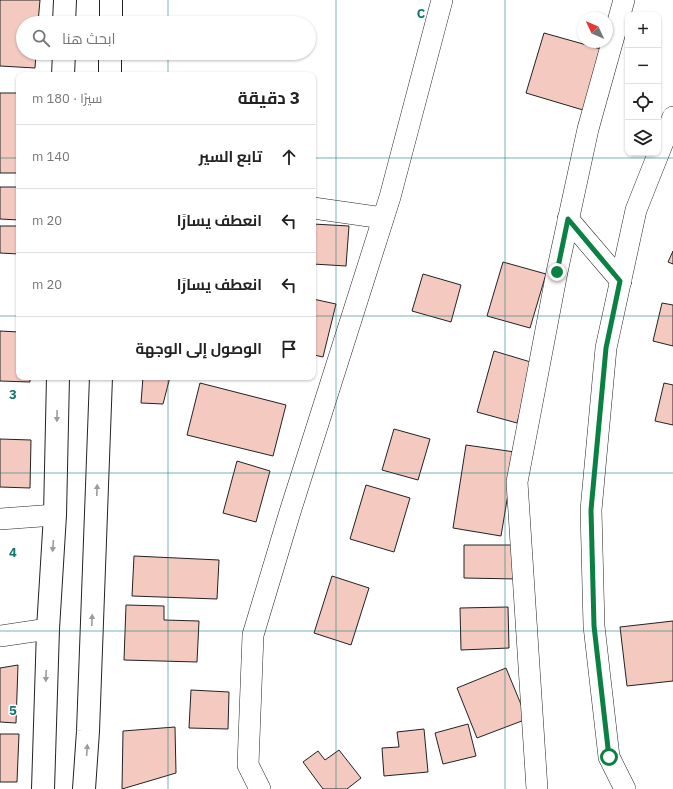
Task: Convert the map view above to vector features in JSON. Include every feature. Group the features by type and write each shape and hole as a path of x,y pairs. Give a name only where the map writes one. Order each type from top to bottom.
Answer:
{"main road":[{"path":"64,16 65,0"},
{"path":"111,0 111,16"},
{"path":"63,72 64,60"},
{"path":"110,60 110,72"},
{"path":"43,789 48,629 55,515 58,380"},
{"path":"84,789 88,731 101,380"}],"street":[{"path":"260,789 248,765 253,635 292,504 390,197 442,0"},
{"path":"537,789 516,482 568,219 588,129 624,0"},
{"path":"625,789 609,757 594,626 591,510 606,348 636,210 673,117"},
{"path":"316,208 383,218"},
{"path":"568,219 620,281"},
{"path":"0,519 55,515"},
{"path":"0,636 48,629"}],"building":[{"path":"0,0 40,0 39,16 16,16 16,60 36,60 35,68 0,66"},
{"path":"544,33 577,42 577,48 601,49 583,110 526,93"},
{"path":"0,93 16,93 16,173 0,173"},
{"path":"0,187 16,187 16,220 0,219"},
{"path":"316,224 349,226 346,266 316,264"},
{"path":"0,226 16,226 16,254 0,253"},
{"path":"673,251 673,264 668,262"},
{"path":"503,262 546,274 530,328 487,316"},
{"path":"423,274 461,285 451,322 412,311"},
{"path":"316,300 336,304 323,357 316,355"},
{"path":"662,303 673,305 673,346 653,341"},
{"path":"0,331 16,332 16,380 30,380 30,382 0,381"},
{"path":"494,351 534,363 517,423 477,412"},
{"path":"143,380 169,380 163,404 141,403"},
{"path":"200,383 286,405 273,456 187,435"},
{"path":"664,383 673,385 673,425 655,421"},
{"path":"394,429 430,439 418,480 382,470"},
{"path":"0,439 31,440 30,488 0,487"},
{"path":"466,445 515,452 501,536 453,528"},
{"path":"237,461 270,471 256,522 223,513"},
{"path":"366,485 410,498 394,552 350,539"},
{"path":"464,545 518,545 517,579 464,578"},
{"path":"134,556 219,560 217,599 132,596"},
{"path":"332,576 369,588 351,645 314,633"},
{"path":"126,605 164,606 164,620 199,621 197,662 124,660"},
{"path":"508,607 509,648 461,650 460,608"},
{"path":"673,621 673,681 627,686 620,627"},
{"path":"18,665 16,723 0,722 0,668"},
{"path":"506,668 527,719 477,738 457,688"},
{"path":"191,690 229,692 228,729 189,728"},
{"path":"468,724 476,756 443,764 435,733"},
{"path":"175,727 176,773 122,789 123,731"},
{"path":"424,729 428,772 384,776 382,748 399,747 397,732"},
{"path":"0,734 19,734 17,782 0,782"},
{"path":"339,750 361,778 347,789 323,789 303,762 318,751 325,760"}],"route":[{"path":"557,272 568,219 620,281 606,348 591,510 594,626 609,757"}]}
